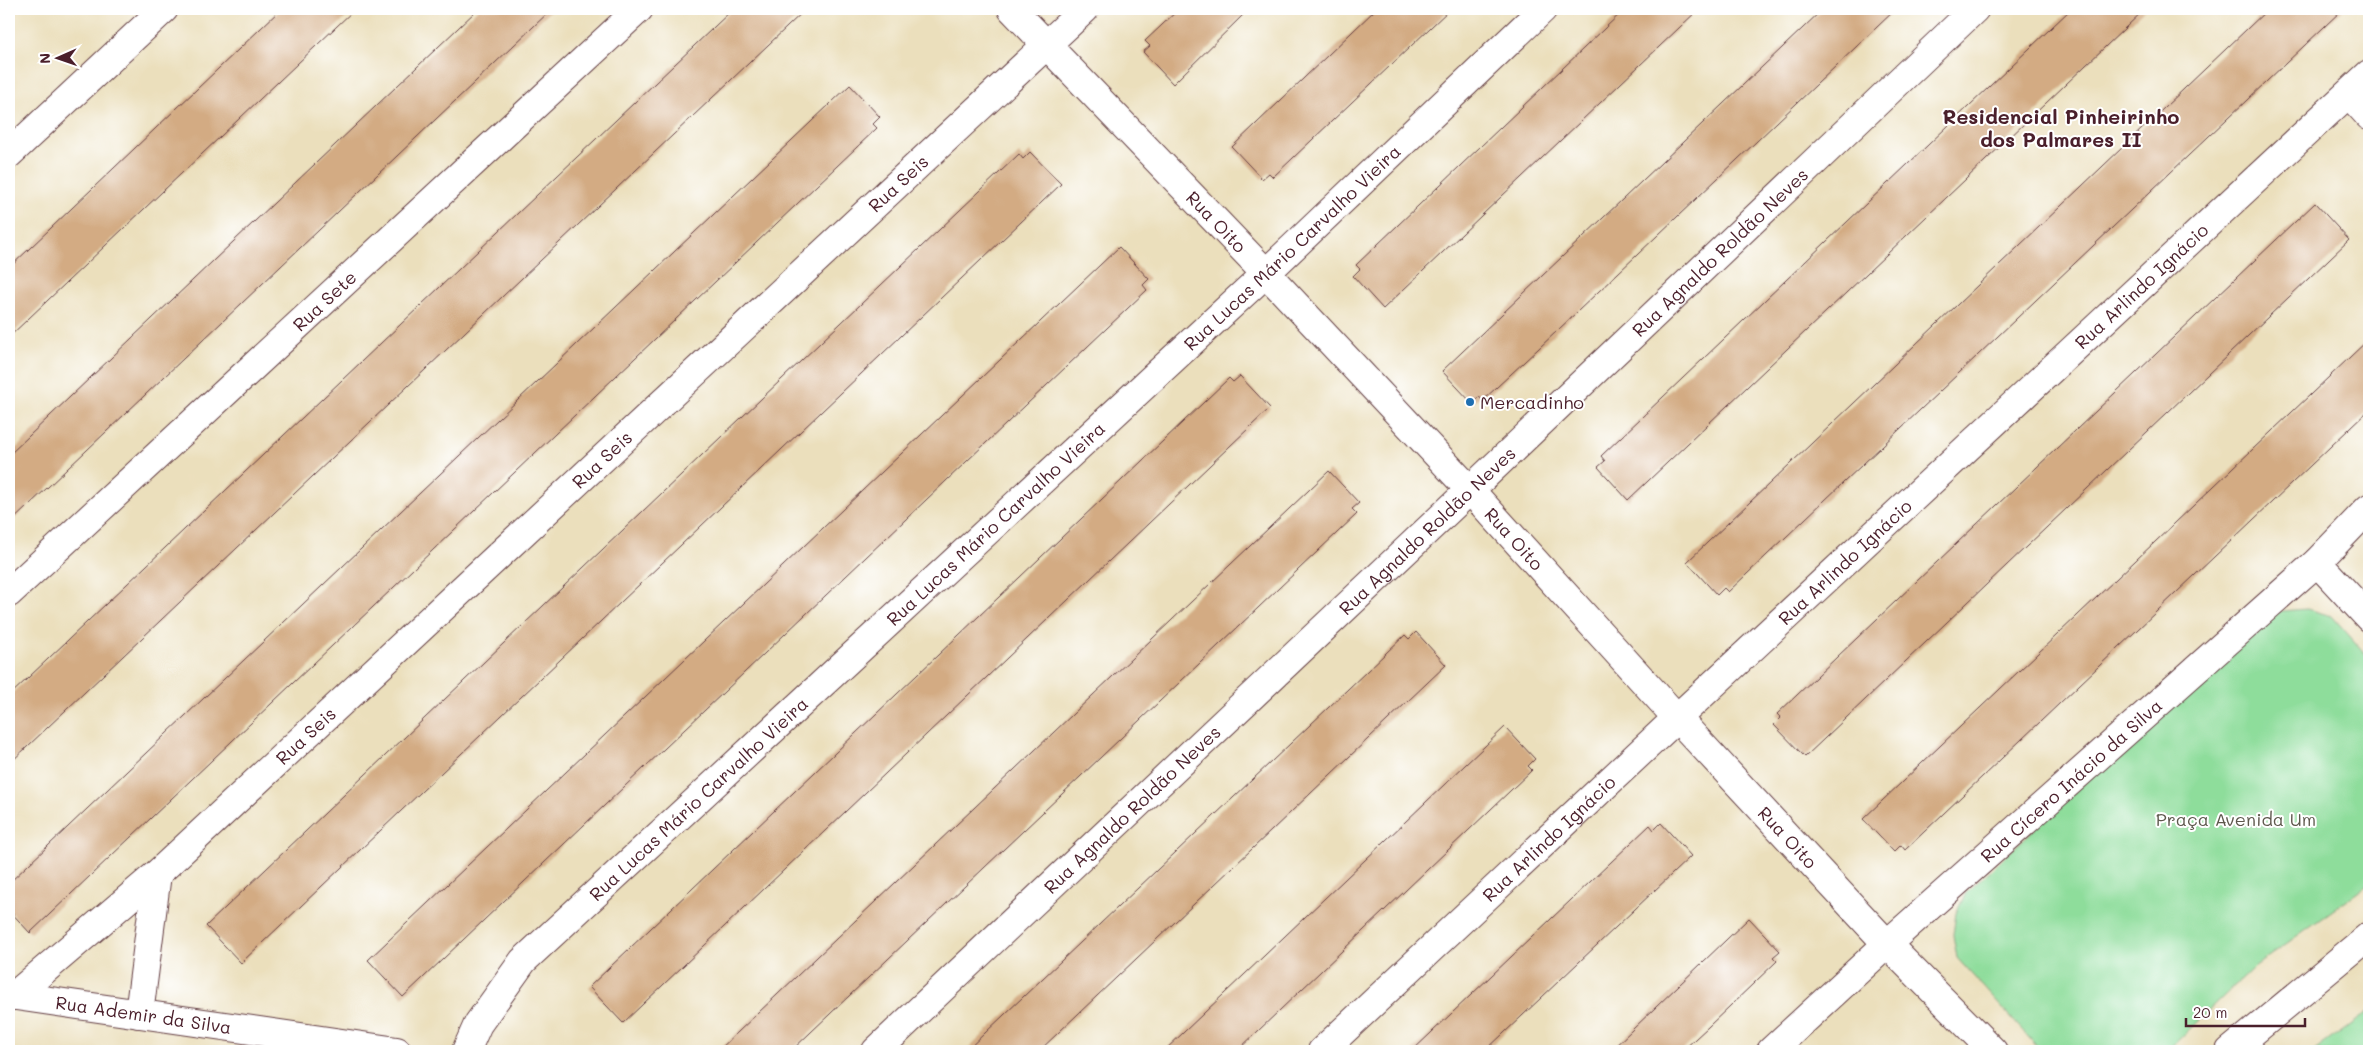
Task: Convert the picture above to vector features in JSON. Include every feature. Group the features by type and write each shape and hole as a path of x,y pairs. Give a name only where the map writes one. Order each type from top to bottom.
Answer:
{"street":[{"path":"9,154 164,9"},
{"name":"Rua Sete","path":"9,593 639,9"},
{"name":"Rua Oito","path":"1012,9 1266,273 1470,490 1677,718 1888,944 1993,1051"},
{"name":"Rua Seis","path":"11,996 157,874 1085,9"},
{"name":"Rua Lucas Mário Carvalho Vieira","path":"466,1051 478,1024 523,961 1266,273 1543,9"},
{"name":"Rua Agnaldo Roldão Neves","path":"876,1051 1470,490 1975,9"},
{"name":"Rua Arlindo Ignácio","path":"1322,1051 2369,74"},
{"path":"2349,94 2369,116"},
{"name":"Rua Cícero Inácio da Silva","path":"1771,1051 1888,944 2318,562 2369,508"},
{"path":"2318,562 2369,618"},
{"path":"139,1014 157,874"},
{"path":"2230,1051 2369,936"},
{"name":"Rua Ademir da Silva","path":"11,996 397,1051"}],"green space":[{"name":"Praça Avenida Um","path":"2307,609 2332,616 2369,658 2369,884 2254,967 2167,1051 2041,1051 1957,958 1953,935 1956,913 1966,893 2259,619 2282,611"},
{"path":"2369,1011 2369,1051 2314,1051"}],"building":[{"path":"281,9 355,9 9,337 9,268"},
{"path":"478,9 552,9 9,524 9,455"},
{"path":"733,9 806,9 9,764 9,696"},
{"path":"1179,9 1249,9 1173,84 1143,52 1150,46 1145,41"},
{"path":"1376,9 1450,9 1273,177 1269,173 1262,179 1232,147"},
{"path":"1625,9 1699,9 1383,309 1353,276 1360,269 1356,265"},
{"path":"1823,9 1896,9 1538,349 1483,400 1479,397 1472,403 1442,371"},
{"path":"2071,9 2145,9 1628,500 1598,467 1605,461 1601,456"},
{"path":"2268,9 2343,9 1728,592 1724,588 1717,595 1687,562"},
{"path":"850,85 880,117 873,124 877,128 30,933 9,910 9,883"},
{"path":"1030,152 1061,184 241,963 206,926 1019,154 1023,159"},
{"path":"2315,203 2349,240 1805,757 1774,725 1781,718 1777,714"},
{"path":"1119,247 1149,279 1143,285 1147,290 403,997 368,960"},
{"path":"2369,339 2369,410 1905,850 1901,845 1894,852 1863,819"},
{"path":"1240,376 1270,408 623,1023 589,987 1229,378 1233,382"},
{"path":"1329,471 1359,503 1352,509 1357,514 1081,776 791,1051 718,1051"},
{"path":"1416,632 1446,665 1039,1051 966,1051 1405,635 1409,639"},
{"path":"1505,727 1535,759 1528,766 1532,770 1237,1051 1164,1051"},
{"path":"1661,823 1691,856 1485,1051 1412,1051 1650,825 1654,830"},
{"path":"1749,918 1780,951 1773,957 1777,961 1682,1051 1610,1051"}],"place":[{"name":"Mercadinho","path":"1470,402"}],"district":[{"name":"Residencial Pinheirinho dos Palmares II","path":"2061,128"}]}
